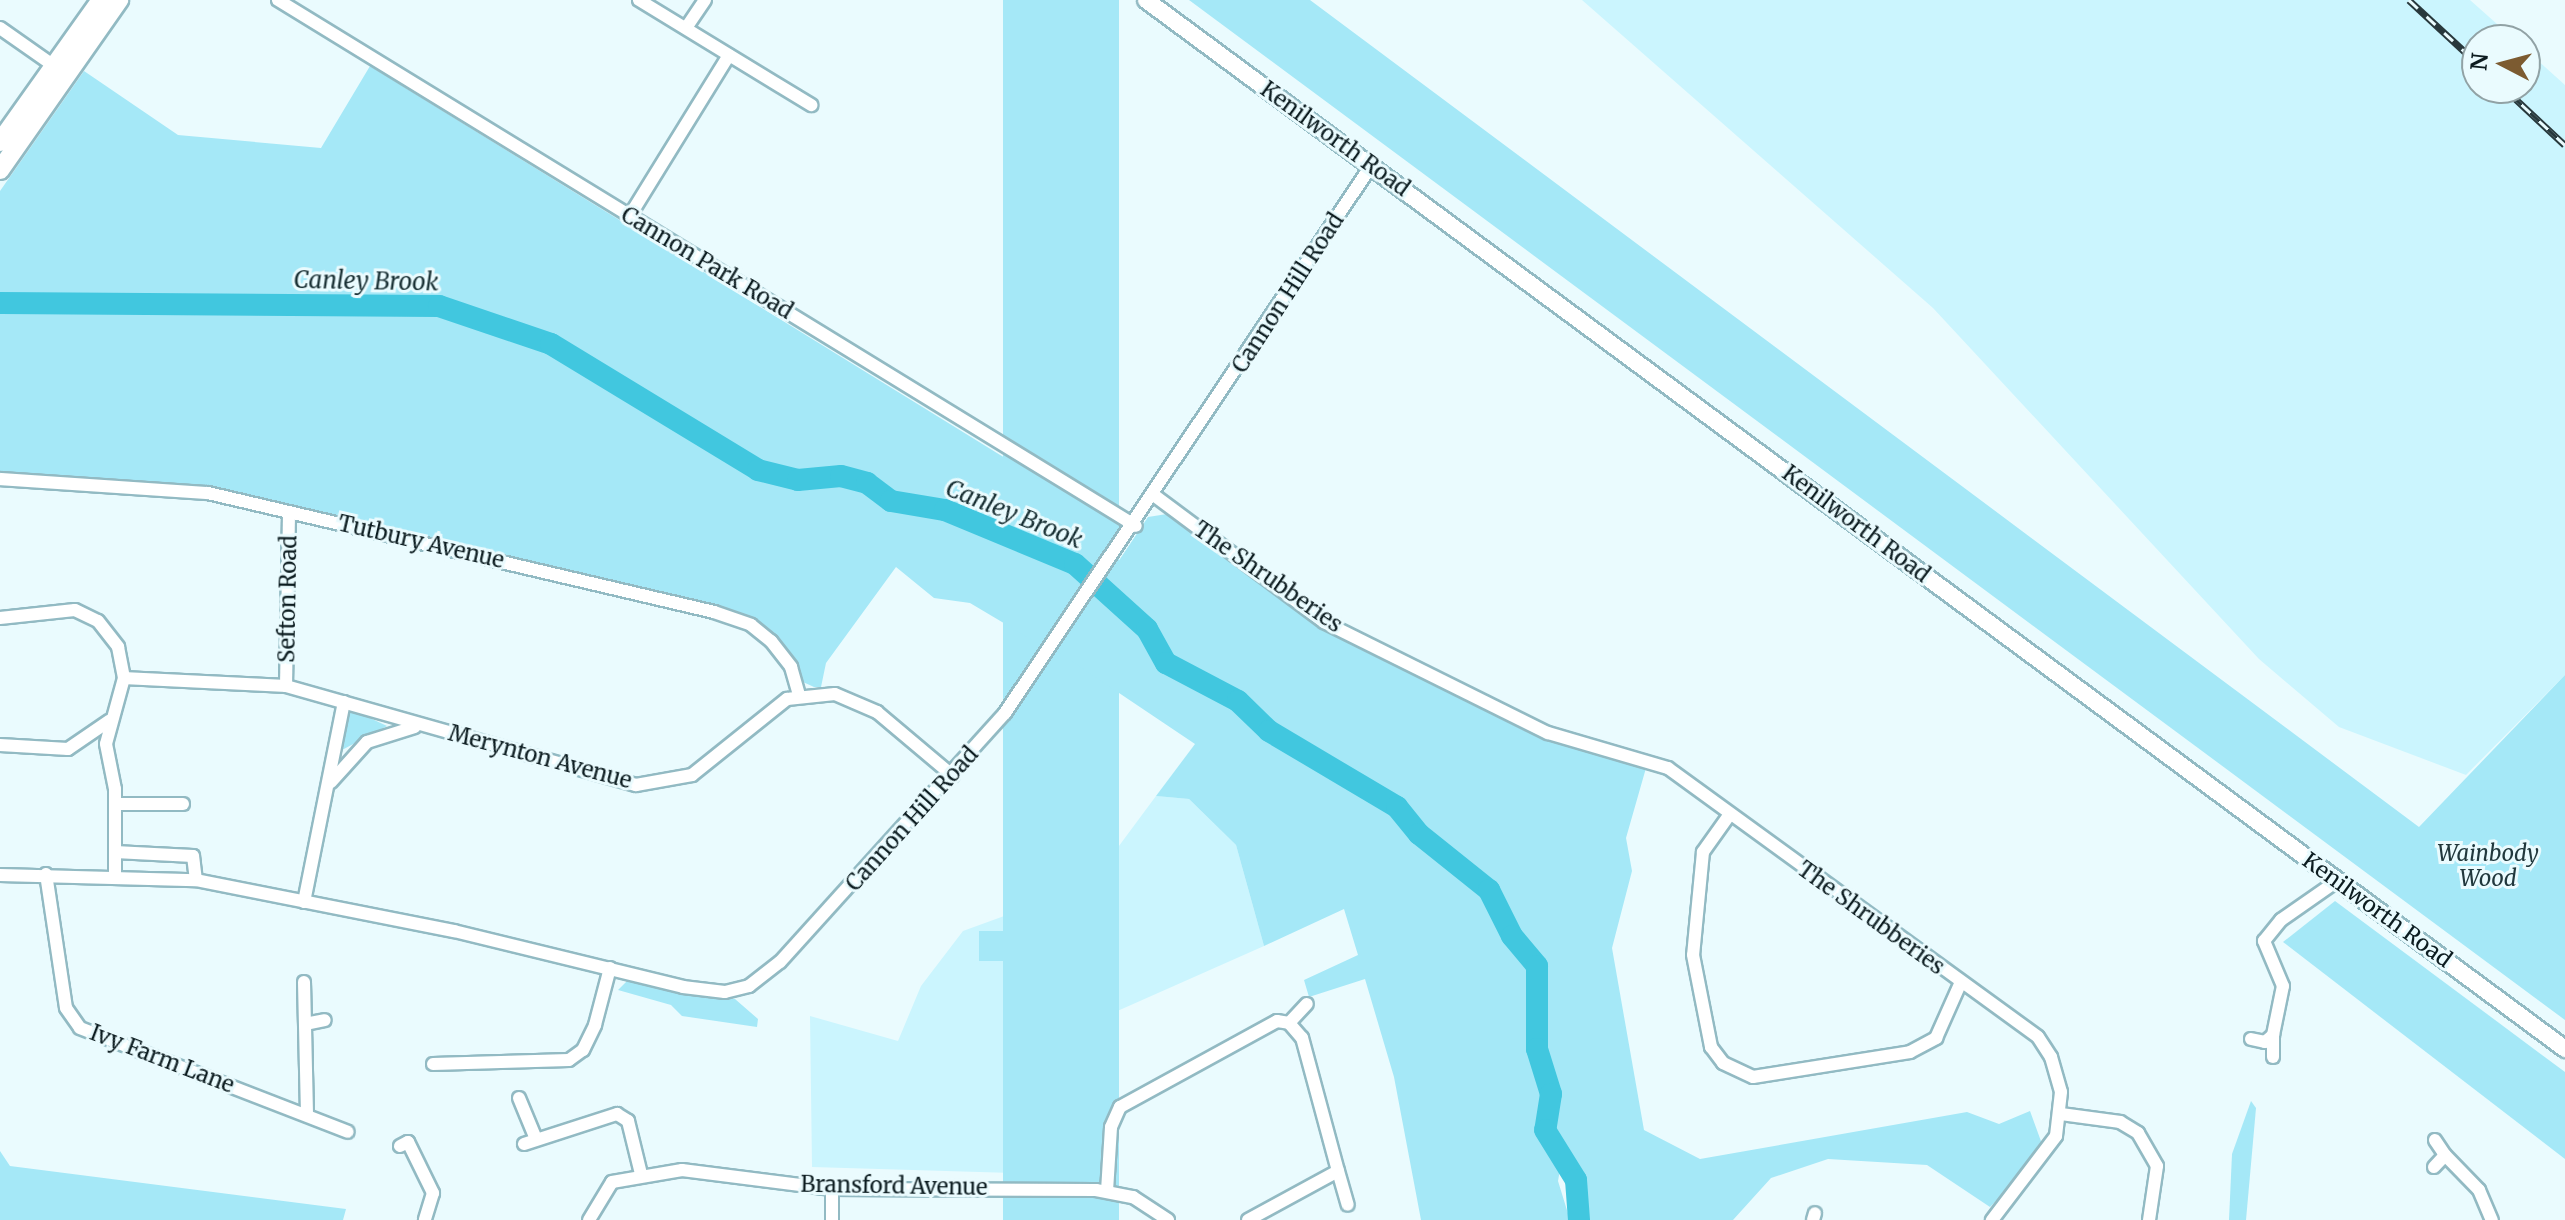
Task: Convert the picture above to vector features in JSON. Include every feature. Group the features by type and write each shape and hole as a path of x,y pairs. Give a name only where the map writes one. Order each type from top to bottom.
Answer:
{"highway":[{"path":"0,142 101,0"},
{"path":"0,170 119,0"}],"main road":[{"name":"Kenilworth Road","path":"1146,0 2565,1049"}],"street":[{"name":"Cannon Park Road","path":"278,0 1136,526"},
{"path":"639,0 811,105"},
{"path":"686,28 705,0"},
{"path":"0,28 54,66"},
{"path":"629,217 729,55"},
{"name":"Cannon Hill Road","path":"0,875 115,875 196,880 716,992 749,986 780,962 953,776 1136,526 1371,166"},
{"name":"Tutbury Avenue","path":"0,479 186,490 740,620 786,658 799,695"},
{"name":"The Shrubberies","path":"1155,496 1324,622 1548,733 1668,768 1960,984 1936,1038 1910,1052 1753,1077 1723,1063 1711,1047 1693,955 1703,852 1730,814"},
{"name":"Sefton Road","path":"286,686 289,512"},
{"path":"0,618 53,608 85,613 109,631 124,678 109,721 107,760 116,804 115,875"},
{"name":"Merynton Avenue","path":"124,678 286,686 425,727 646,785 701,769 764,711 799,695 835,694 865,704 953,776"},
{"path":"304,902 344,702"},
{"path":"0,745 42,751 79,745 109,721"},
{"path":"324,800 355,750 392,731 425,727"},
{"path":"79,745 107,760"},
{"path":"116,804 183,804"},
{"path":"115,852 193,856 196,880"},
{"name":"Ivy Farm Lane","path":"46,874 66,1008 80,1028 307,1113 348,1132"},
{"path":"2273,1057 2273,1035 2283,986 2264,941 2281,920 2337,881"},
{"path":"433,1064 569,1060 583,1050 595,1025 610,968"},
{"path":"304,982 307,1113"},
{"path":"1960,984 2038,1037 2057,1070 2061,1114 2047,1154 1992,1220"},
{"path":"1289,1023 1307,1004"},
{"path":"305,1024 325,1020"},
{"path":"1107,1191 1111,1127 1120,1107 1277,1021 1289,1023 1302,1038 1348,1205"},
{"path":"2251,1039 2265,1042 2273,1035"},
{"path":"519,1098 530,1142 617,1114 628,1121 641,1174"},
{"path":"2061,1114 2120,1122 2138,1133 2157,1166 2149,1220"},
{"path":"2435,1140 2445,1155 2479,1190 2492,1220"},
{"path":"400,1146 408,1142 433,1193 425,1220"},
{"path":"2434,1167 2445,1155"},
{"name":"Bransford Avenue","path":"589,1220 612,1182 641,1174 690,1171 832,1189 1107,1191 1142,1201 1168,1220"},
{"path":"1248,1220 1338,1171"},
{"path":"832,1189 832,1220"}],"shaded area":[{"path":"1582,0 2470,0 2497,24 2461,24 2461,104 2541,104 2541,63 2565,85 2565,675 2466,775 2339,727 2259,659 1933,308"},
{"path":"1156,796 1189,799 1236,845 1264,946 1052,1040 1036,1135 1013,1173 812,1167 810,1016 898,1041 921,986 963,931 1090,885"}],"green space":[{"path":"1003,0 1119,0 1119,1220 1003,1220"},
{"name":"Wainbody Wood","path":"1189,0 1310,0 2419,827 2565,675 2565,1020"},
{"path":"370,66 1115,526 1117,533 1039,644 970,603 934,598 896,567 826,663 821,687 814,687 803,682 767,630 718,606 196,486 0,474 0,191 84,71 178,135 321,148"},
{"path":"1167,514 1323,628 1541,738 1646,768 1626,838 1632,871 1612,948 1644,1130 1700,1159 1967,1112 1999,1124 2030,1111 2042,1144 2026,1171 1990,1207 1927,1165 1828,1159 1771,1178 1733,1220 1582,1220 1578,1173 1563,1153 1558,1181 1570,1220 1421,1220 1394,1077 1365,979 1309,997 1304,980 1358,955 1344,909 1264,946 1236,845 1189,799 1156,796 1195,744 1058,652 1148,517"},
{"path":"355,711 387,726 342,750 346,715"},
{"path":"2335,901 2565,1072 2565,1159 2283,942"},
{"path":"979,931 1028,931 1028,961 979,961"},
{"path":"1023,969 1059,969 1059,1030 1023,1030"},
{"path":"628,980 735,999 758,1019 757,1027 682,1016 671,1005 618,990"},
{"path":"2251,1101 2256,1108 2246,1220 2229,1220 2232,1154"},
{"path":"0,1151 10,1166 346,1209 343,1220 0,1220"}],"waterway":[{"name":"Canley Brook","path":"0,303 439,306 551,344 758,470 798,480 841,476 867,483 891,501 945,510 1075,564 1147,629 1166,663 1238,701 1269,731 1397,807 1419,834 1489,890 1512,936 1537,966 1537,1049 1551,1094 1545,1130 1576,1180 1579,1220"}],"railway":[{"path":"2409,0 2461,48"},
{"path":"2521,104 2565,145"}]}
